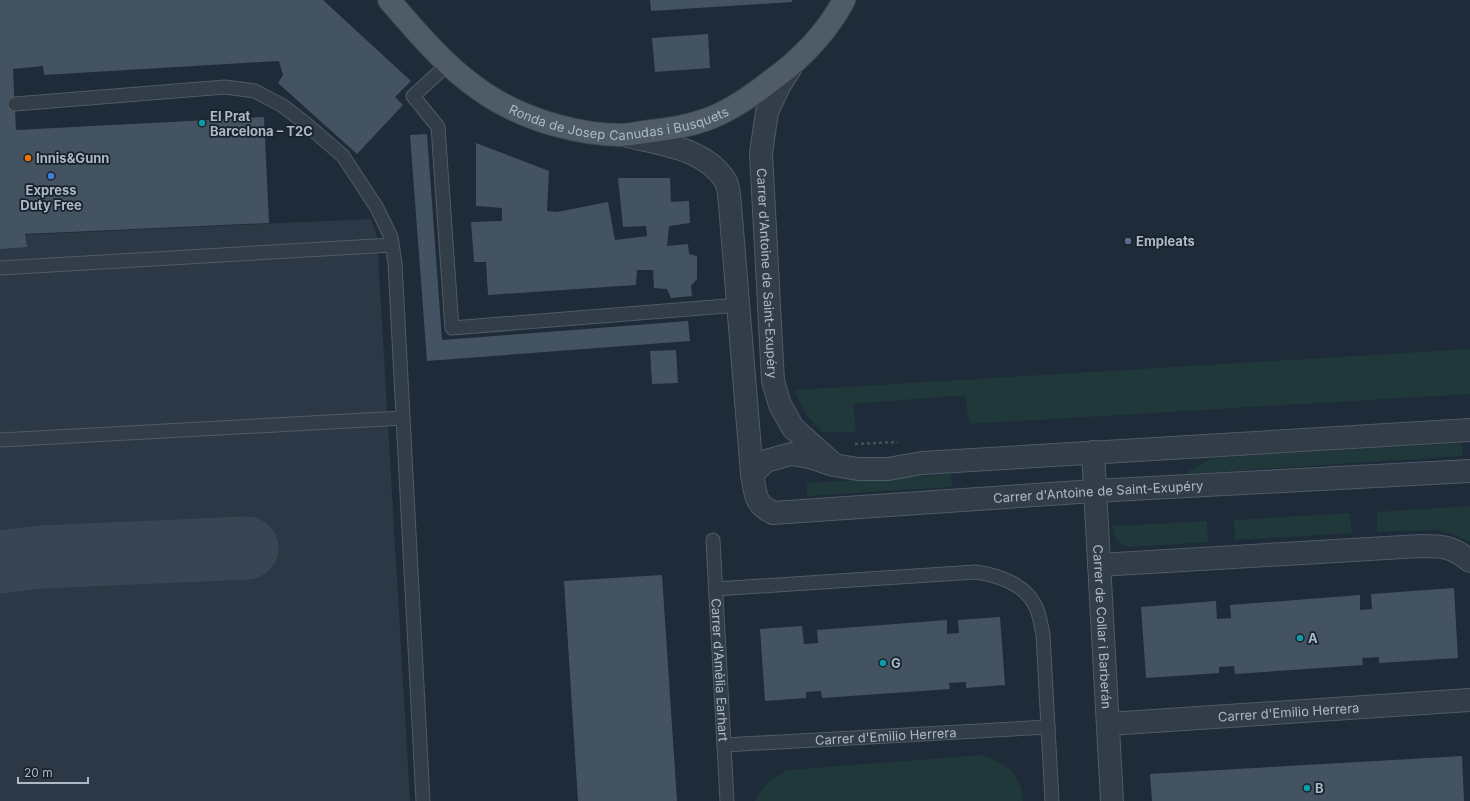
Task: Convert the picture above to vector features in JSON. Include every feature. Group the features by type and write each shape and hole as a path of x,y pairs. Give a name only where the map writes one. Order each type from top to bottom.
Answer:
{"main road":[{"name":"Ronda de Josep Canudas i Busquets","path":"389,0 430,48 447,65 496,101 523,114 547,122 584,131 621,135 680,128 713,117 747,100 791,67 818,38 844,0"}],"street":[{"name":"Carrer d'Antoine de Saint-Exupéry","path":"791,67 779,86 767,112 761,153 773,381 780,405 794,428 834,465"},
{"name":"Carrer d'Antoine de Saint-Exupéry","path":"621,135 689,151 713,164 726,182 730,205 739,305 752,474 757,498 762,508 773,513 1094,491 1470,471"},
{"path":"739,305 769,304"},
{"path":"752,474 766,461 790,454 810,457 834,465 858,469 888,469 922,463 1470,430"},
{"name":"Carrer de Collar i Barberán","path":"1093,452 1112,801"},
{"path":"1099,565 1420,546 1443,546 1454,550 1470,561"},
{"name":"Carrer d'Emilio Herrera","path":"1108,724 1470,700"}],"lane":[{"path":"447,65 413,96 438,127 452,328 739,305"},
{"path":"15,104 225,86 255,90 283,106 343,156 377,208 391,237 395,263 423,801"},
{"path":"0,268 392,245"},
{"path":"0,440 403,418"},
{"name":"Carrer d'Amèlia Earhart","path":"713,540 727,801"},
{"path":"715,589 975,572 997,576 1022,589 1030,597 1036,608 1043,634 1052,801"},
{"name":"Carrer d'Emilio Herrera","path":"724,745 1048,727"}],"path":[{"path":"13,33 43,31"},
{"path":"0,189 25,188"}],"shaded area":[{"path":"371,219 377,237 410,801 0,801 0,236"}],"green space":[{"path":"1470,349 1470,394 969,424 965,395 853,404 856,432 822,432 806,415 794,390"},
{"path":"1462,443 1463,456 1184,474 1212,458"},
{"path":"951,474 952,487 807,496 807,483"},
{"path":"1470,506 1470,542 1437,530 1377,532 1377,512"},
{"path":"1350,513 1352,533 1235,540 1234,520"},
{"path":"1207,521 1208,542 1130,547 1119,543 1115,538 1113,531 1113,526"},
{"path":"983,755 1006,766 1011,771 1019,784 1023,801 755,801 768,783 787,770"}],"building":[{"name":"El Prat Barcelona – T2C","path":"0,0 323,0 411,81 395,97 403,105 357,154 278,83 283,75 279,61 44,75 43,66 13,69 16,130 264,117 269,223 25,234 27,247 0,249"},
{"path":"650,0 792,0 792,2 651,11"},
{"path":"708,34 710,68 655,72 652,38"},
{"path":"427,134 442,340 688,321 690,341 427,361 410,135"},
{"path":"476,143 549,171 547,211 557,212 608,202 615,240 647,236 646,226 623,227 618,178 670,178 671,202 689,201 690,223 669,226 667,246 688,244 689,254 697,256 697,279 691,286 692,296 671,298 667,289 654,288 653,270 637,270 636,285 488,295 486,262 474,262 471,222 502,221 502,208 476,206"},
{"path":"676,350 678,383 652,384 650,351"},
{"path":"662,575 677,801 578,801 564,581"},
{"name":"A","path":"1454,588 1458,658 1379,663 1379,657 1362,658 1363,665 1235,674 1234,666 1219,667 1219,673 1146,678 1141,607 1216,601 1217,619 1231,618 1230,605 1360,595 1360,610 1372,609 1371,594"},
{"name":"G","path":"1000,617 1005,685 966,688 966,682 949,683 950,689 822,698 821,691 806,692 806,698 765,701 760,629 802,626 804,644 818,643 817,630 947,620 947,634 959,633 958,620"},
{"name":"B","path":"1462,756 1464,801 1152,801 1150,774"}],"taxiway":[{"path":"0,562 41,557 247,548"}],"place":[{"name":"El Prat Barcelona – T2C","path":"202,123"},
{"name":"Innis&Gunn","path":"28,158"},
{"name":"Express Duty Free","path":"51,176"},
{"name":"Empleats","path":"1128,241"},
{"name":"A","path":"1300,638"},
{"name":"G","path":"883,663"},
{"name":"B","path":"1307,788"}]}
